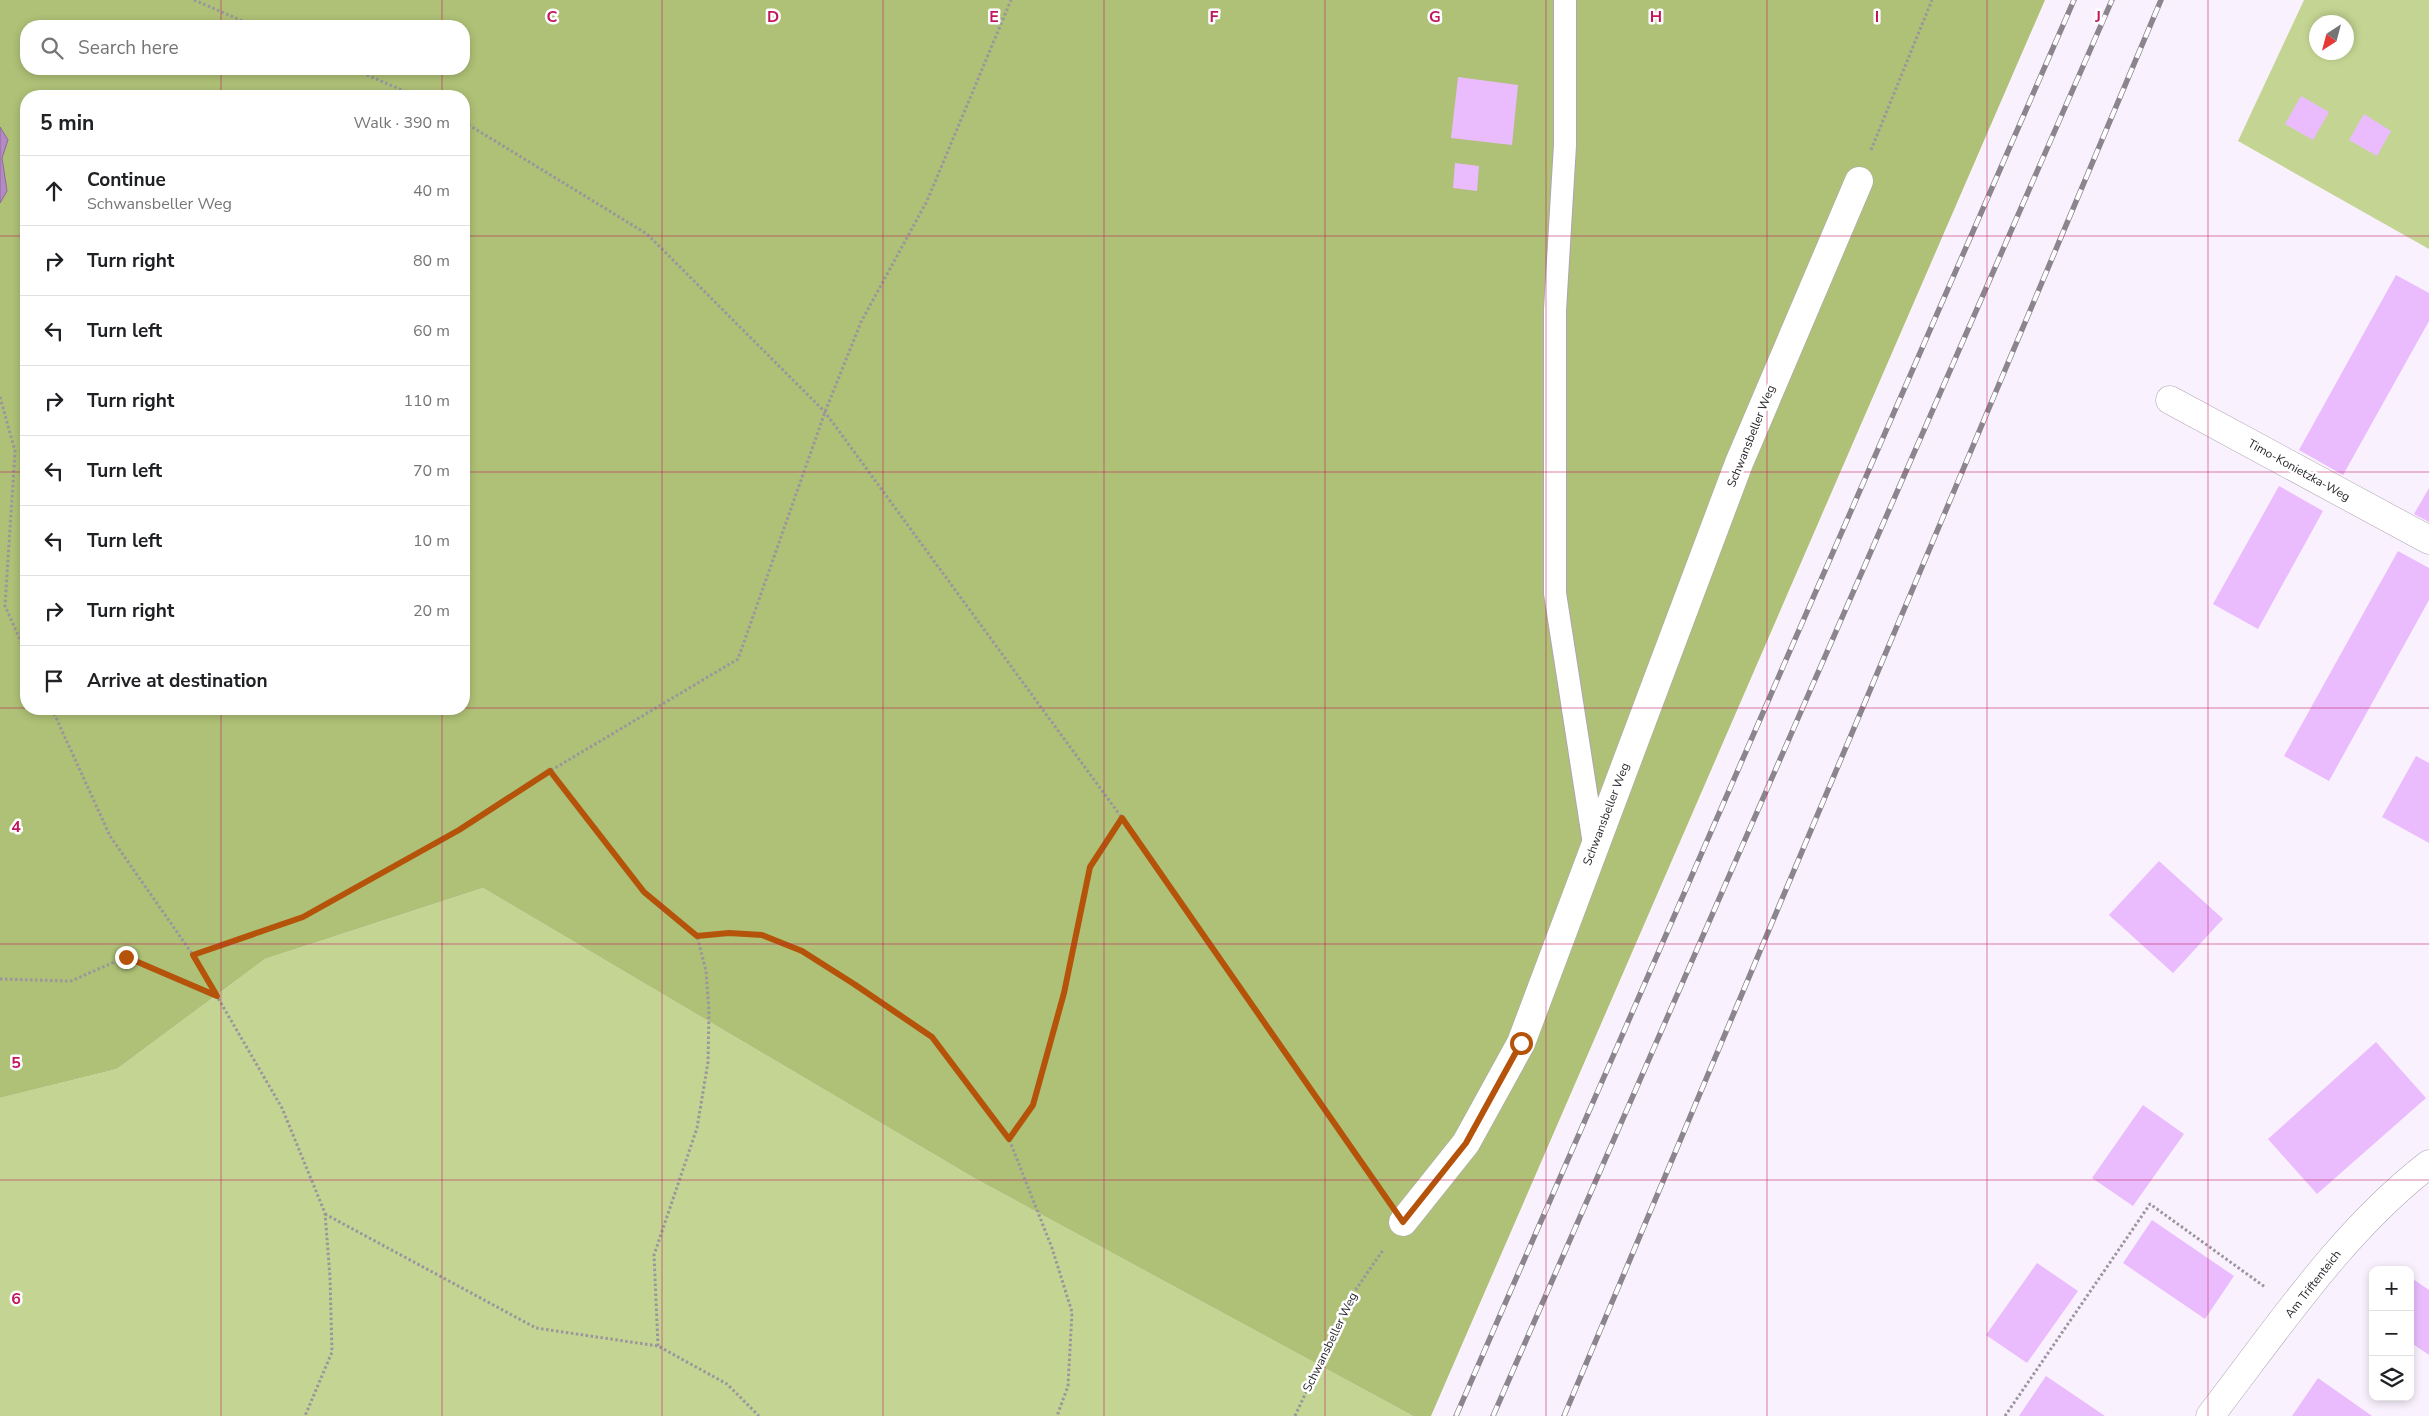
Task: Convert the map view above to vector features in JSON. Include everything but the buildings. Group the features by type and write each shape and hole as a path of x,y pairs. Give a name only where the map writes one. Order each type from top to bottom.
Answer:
{"street":[{"name":"Schwansbeller Weg","path":"1403,1222 1466,1143 1521,1043 1594,844 1740,462 1859,181"},
{"name":"Timo-Konietzka-Weg","path":"2170,400 2429,540"},
{"name":"Am Triftenteich","path":"2210,1416 2337,1252 2397,1189 2429,1164"}],"lane":[{"path":"1565,0 1565,145 1555,310 1555,593 1594,844"}],"path":[{"path":"194,0 240,20"},
{"path":"193,955 303,917 459,830 550,771 738,659 825,412 862,322 927,201 1011,0"},
{"path":"1859,181 1932,0"},
{"path":"366,75 402,90"},
{"path":"470,126 648,234 825,412 1122,818 1403,1222"},
{"path":"0,397 15,451 4,606 20,640"},
{"path":"55,715 110,836 193,955 282,1108 325,1213 330,1277 332,1352 305,1416"},
{"path":"550,771 644,892 697,936 706,971 709,1011 708,1062 697,1128 654,1255 658,1346"},
{"path":"1009,1139 1033,1105 1064,993 1090,867 1122,818"},
{"path":"697,936 729,933 762,935 802,951 854,984 932,1037 1009,1139 1052,1248 1072,1312 1068,1386 1057,1416"},
{"path":"0,979 71,981 126,957 217,996"},
{"path":"2005,1416 2150,1204 2293,1308"},
{"path":"325,1213 536,1328 658,1346 727,1384 759,1416"},
{"name":"Schwansbeller Weg","path":"1295,1416 1348,1300 1403,1222"}],"green space":[{"path":"0,0 2045,0 1431,1416 1413,1416 974,1178 483,888 265,959 117,1069 0,1098"},
{"path":"2304,0 2429,0 2429,249 2238,141"},
{"path":"483,888 974,1178 1413,1416 0,1416 0,1098 117,1069 265,959"}],"shaded area":[{"path":"0,127 8,140 2,158 7,191 0,203"}],"railway":[{"path":"1456,1416 2074,0"},
{"path":"1493,1416 2112,0"},
{"path":"1564,1416 2161,0"}],"route":[{"path":"126,957 217,996 193,955 303,917 459,830 550,771 592,828 644,892 697,936 729,933 762,935 802,951 854,984 932,1037 1009,1139 1033,1105 1064,993 1090,867 1122,818 1403,1222 1466,1143 1521,1043"}]}
